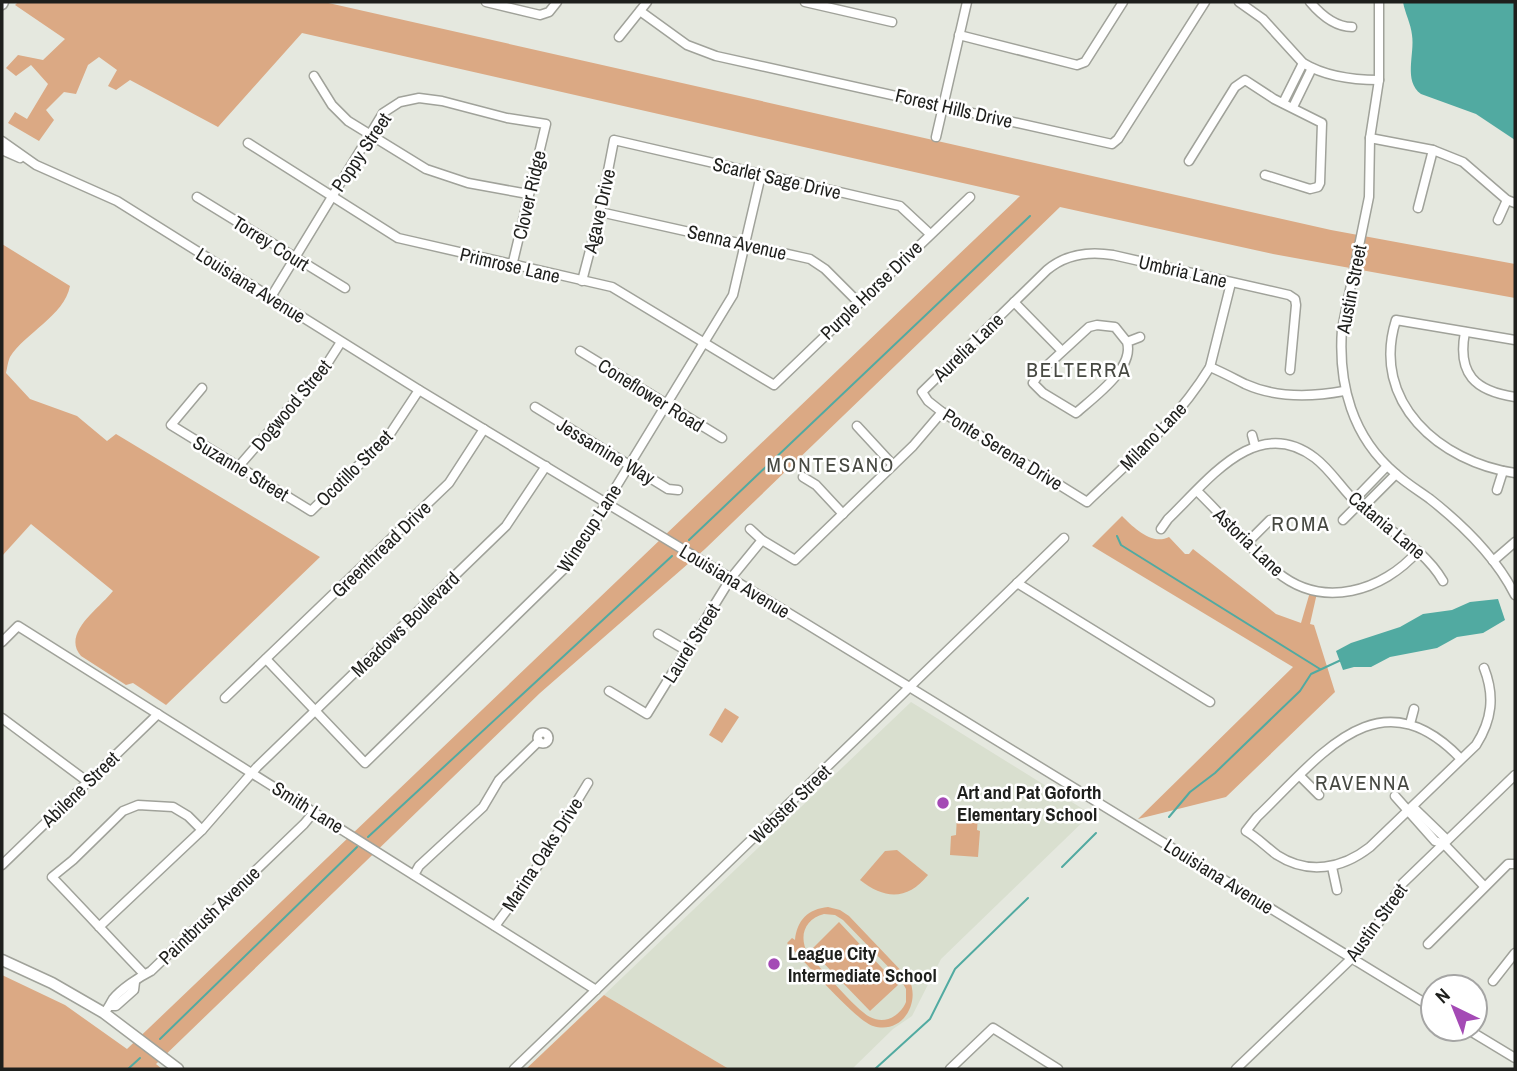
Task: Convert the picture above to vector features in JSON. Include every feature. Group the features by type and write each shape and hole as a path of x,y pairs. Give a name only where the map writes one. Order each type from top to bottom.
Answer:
{"main road":[{"path":"2,960 107,1010 178,1069"}],"street":[{"path":"486,2 507,4 540,15 549,12 558,2"},
{"path":"620,37 647,2"},
{"path":"805,2 892,22"},
{"path":"936,137 967,2"},
{"path":"959,35 1077,65 1085,62 1123,2"},
{"name":"Forest Hills Drive","path":"640,11 688,45 716,56 1112,144 1118,139 1205,2"},
{"path":"1239,2 1263,19 1303,63 1342,77 1379,80"},
{"path":"1310,2 1330,20 1352,27"},
{"name":"Austin Street","path":"1379,2 1379,80 1370,138 1369,197 1342,329 1341,364 1344,390 1364,435 1387,466 1454,520 1493,561 1515,595"},
{"path":"1283,103 1303,63"},
{"path":"1293,107 1312,68"},
{"path":"314,76 332,105 348,121 426,169 468,183 528,194"},
{"path":"1189,160 1235,87 1245,80 1322,123 1318,187 1310,189 1265,175"},
{"name":"Poppy Street","path":"271,297 383,113 400,102 419,99 442,101 517,120 546,124"},
{"name":"Clover Ridge","path":"512,266 546,124"},
{"path":"1370,138 1433,150 1463,162 1511,201 1497,220"},
{"name":"Scarlet Sage Drive","path":"614,140 900,206 929,233"},
{"name":"Agave Drive","path":"582,281 600,212 614,140"},
{"name":"Louisiana Avenue","path":"2,141 32,162"},
{"name":"Primrose Lane","path":"248,143 398,238 612,287 774,385"},
{"name":"Louisiana Avenue","path":"2,150 117,201 419,390 1419,999"},
{"path":"1418,208 1433,150"},
{"name":"Winecup Lane","path":"316,711 365,763 564,571 733,295 761,175"},
{"name":"Torrey Court","path":"197,197 345,288"},
{"name":"Purple Horse Drive","path":"774,385 929,233 970,197"},
{"name":"Senna Avenue","path":"600,212 801,257 817,263 859,303"},
{"name":"Umbria Lane","path":"1014,302 1055,263 1092,252 1289,295 1295,299 1296,310 1290,370"},
{"name":"Milano Lane","path":"1087,502 1166,427 1183,408 1210,367 1231,283"},
{"path":"1014,302 1062,351"},
{"name":"Aurelia Lane","path":"922,392 1014,302"},
{"path":"1515,340 1396,320 1390,337 1392,368 1399,391 1420,428 1448,450 1515,473"},
{"path":"1097,325 1115,327 1127,342 1129,354 1122,370 1076,413 1043,393 1033,383 1040,372 1082,332 1097,325"},
{"path":"1465,332 1461,352 1465,369 1478,385 1494,394 1515,397"},
{"path":"1127,342 1140,337"},
{"name":"Dogwood Street","path":"239,466 325,367 341,342"},
{"name":"Coneflower Road","path":"580,351 722,438"},
{"path":"1210,367 1248,385 1273,392 1320,395 1344,390"},
{"name":"Suzanne Street","path":"202,388 171,425 311,511"},
{"name":"Ocotillo Street","path":"311,511 388,437 419,390"},
{"name":"Ponte Serena Drive","path":"922,392 928,401 942,412 1087,502"},
{"name":"Jessamine Way","path":"535,407 668,489 678,489"},
{"path":"750,529 762,540 795,560 893,466 942,412"},
{"path":"857,426 893,466"},
{"name":"Greenthread Drive","path":"225,698 449,483 484,429"},
{"path":"1161,529 1233,457 1255,446 1252,435"},
{"name":"Catania Lane","path":"1255,446 1290,445 1307,452 1325,467 1358,505 1431,563 1443,581"},
{"name":"Meadows Boulevard","path":"99,927 202,830 316,711 506,526 546,466"},
{"path":"1358,505 1357,497 1387,466"},
{"path":"1497,490 1503,471"},
{"path":"1343,520 1358,505 1366,504 1396,474"},
{"path":"803,477 816,485 843,514"},
{"name":"Astoria Lane","path":"1198,491 1285,578 1307,587 1334,593 1362,589 1385,580 1409,562 1418,551"},
{"path":"1248,542 1270,520"},
{"name":"Webster Street","path":"514,1069 1064,538"},
{"name":"Laurel Street","path":"609,691 647,714 731,578 762,540"},
{"path":"1493,561 1515,542"},
{"path":"1017,583 1210,702"},
{"name":"Smith Lane","path":"2,642 18,626 314,812 416,872 596,990"},
{"path":"658,634 687,651"},
{"path":"266,659 316,711"},
{"path":"1461,759 1439,739 1410,724 1380,723 1351,731 1300,775 1256,817 1246,831 1276,854 1298,865 1319,869 1332,867 1359,856 1409,810 1461,759 1481,737 1491,712 1490,684 1484,668"},
{"path":"1410,724 1414,709"},
{"name":"Abilene Street","path":"2,865 158,714"},
{"path":"2,718 88,782"},
{"path":"416,872 419,866 483,807 499,780 539,741"},
{"path":"1300,775 1319,795"},
{"name":"Austin Street","path":"1236,1069 1352,958 1371,935 1397,889 1514,778"},
{"name":"Marina Oaks Drive","path":"495,926 529,880 588,783"},
{"path":"1395,796 1409,810"},
{"path":"144,974 52,877 123,811 138,806 173,807 188,816 202,830"},
{"path":"1409,810 1415,809 1444,837 1444,844 1483,886"},
{"name":"Paintbrush Avenue","path":"107,1010 111,1001 129,984 150,971 314,812"},
{"path":"1428,944 1483,886 1513,864"},
{"path":"1332,867 1337,890"},
{"path":"1493,981 1515,953"},
{"path":"950,1069 993,1028 1058,1069"},
{"path":"1489,1042 1515,1058"}],"shaded area":[{"path":"18,2 324,2 1331,230 1515,264 1515,298 1273,254 1060,207 705,549 540,693 156,1064 162,1069 2,1069 2,975 65,1005 127,1049 1020,196 302,33 218,127 130,80 116,90 108,86 117,70 99,57 88,65 76,94 64,92 46,110 54,120 39,141 8,123 15,112 27,119 48,84 31,65 16,76 6,68 18,55 43,60 65,39 15,5"},
{"path":"2,244 70,286 60,306 9,359 6,373 30,399 77,416 107,441 116,434 320,557 166,705 133,683 126,685 81,656 76,647 79,630 113,591 31,524 2,556"},
{"path":"1122,516 1137,530 1150,537 1169,537 1185,554 1189,554 1193,549 1276,614 1301,623 1310,592 1317,593 1310,624 1314,625 1335,692 1226,797 1138,819 1293,667 1092,546"},
{"path":"911,702 1091,814 941,959 912,1016 893,1029 852,1069 729,1069 604,995"},
{"path":"725,708 739,717 722,743 709,735"},
{"path":"957,814 978,816 978,857 950,855 951,836 956,835"},
{"path":"897,850 928,875 920,883 904,893 887,894 860,880 885,851"},
{"path":"828,907 849,916 909,979 913,998 911,1007 893,1026 883,1028 865,1022 842,1002 787,943 792,938 795,940 801,921 809,913","holes":["835,915 901,980 906,989 906,1002 891,1018 881,1020 864,1013 808,954 804,941 808,924 817,916"]},
{"path":"839,922 898,985 870,1011 811,950"},
{"path":"604,995 729,1069 526,1069"}],"water":[{"path":"1403,2 1515,2 1515,140 1476,114 1421,94 1416,89 1411,75 1413,42"},
{"path":"1498,599 1505,620 1483,633 1457,637 1437,648 1390,657 1371,667 1343,670 1336,651 1351,643 1400,627 1423,614 1452,610 1470,602"}],"waterway":[{"path":"689,540 1030,216"},
{"path":"1117,536 1121,545 1320,669"},
{"path":"368,837 672,556"},
{"path":"1169,817 1190,792 1215,773 1300,691 1311,674 1341,660"},
{"path":"1062,867 1096,833"},
{"path":"160,1039 357,847"},
{"path":"875,1069 930,1019 955,969 1028,898"},
{"path":"128,1069 140,1058"}],"place":[{"name":"Art and Pat Goforth Elementary School","path":"943,803"},
{"name":"League City Intermediate School","path":"774,964"}],"district":[{"name":"BELTERRA","path":"1079,369"},
{"name":"MONTESANO","path":"831,464"},
{"name":"ROMA","path":"1301,523"},
{"name":"RAVENNA","path":"1363,782"}]}
